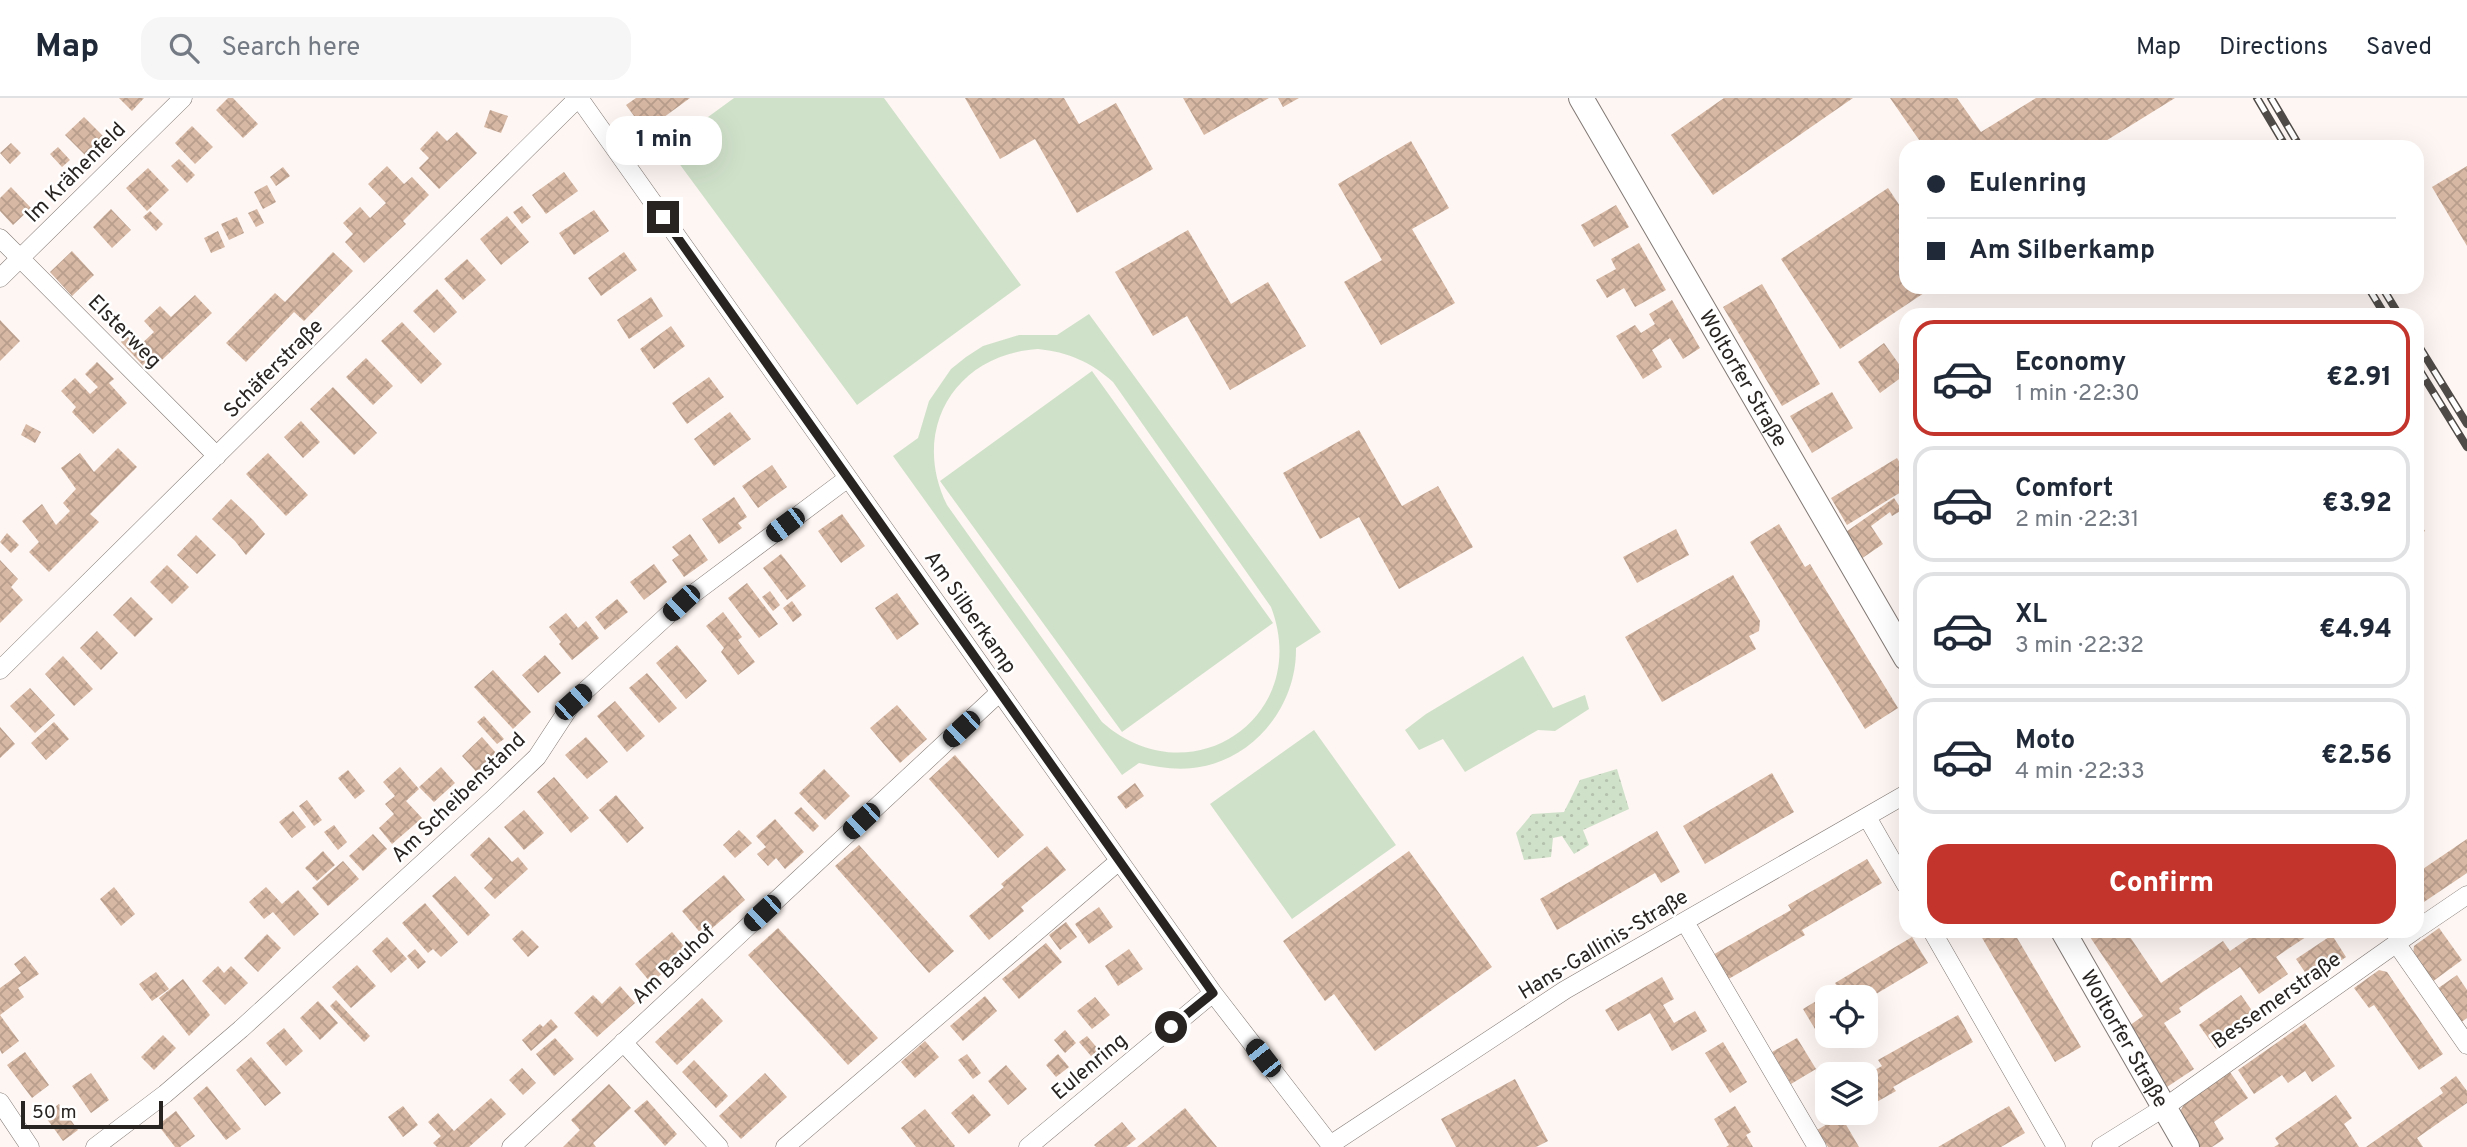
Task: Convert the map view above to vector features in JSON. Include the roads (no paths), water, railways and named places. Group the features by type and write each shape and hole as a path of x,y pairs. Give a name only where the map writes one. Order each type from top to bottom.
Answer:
{"street":[{"name":"Im Krähenfeld","path":"0,278 183,98"},
{"name":"Schäferstraße","path":"0,670 579,98"},
{"name":"Am Silberkamp","path":"579,98 1213,993 1331,1146"},
{"name":"Woltorfer Straße","path":"1581,98 1899,646"},
{"name":"Elsterweg","path":"0,238 217,456"},
{"name":"Am Scheibenstand","path":"95,1147 241,1030 494,798 537,757 573,702 681,603 848,478"},
{"name":"Am Bauhof","path":"510,1147 1000,692"},
{"name":"Hans-Gallinis-Straße","path":"1331,1146 1565,990 1899,798"},
{"path":"1867,817 1899,873"},
{"path":"785,1147 1119,861"},
{"name":"Bessemerstraße","path":"2424,924 2467,895"},
{"path":"1685,922 1816,1147"},
{"path":"1936,938 2056,1147"},
{"name":"Woltorfer Straße","path":"2067,938 2188,1147"},
{"name":"Bessemerstraße","path":"2101,1147 2165,1107 2403,938"},
{"path":"2396,943 2467,1045"},
{"name":"Eulenring","path":"1028,1147 1213,993"},
{"path":"623,1042 719,1147"},
{"path":"0,1102 30,1147"}],"railway":[{"path":"2257,98 2282,140"},
{"path":"2271,98 2296,140"},
{"path":"2372,294 2381,308"},
{"path":"2386,294 2395,308"},
{"path":"2424,354 2467,424"},
{"path":"2424,377 2467,447"}]}
